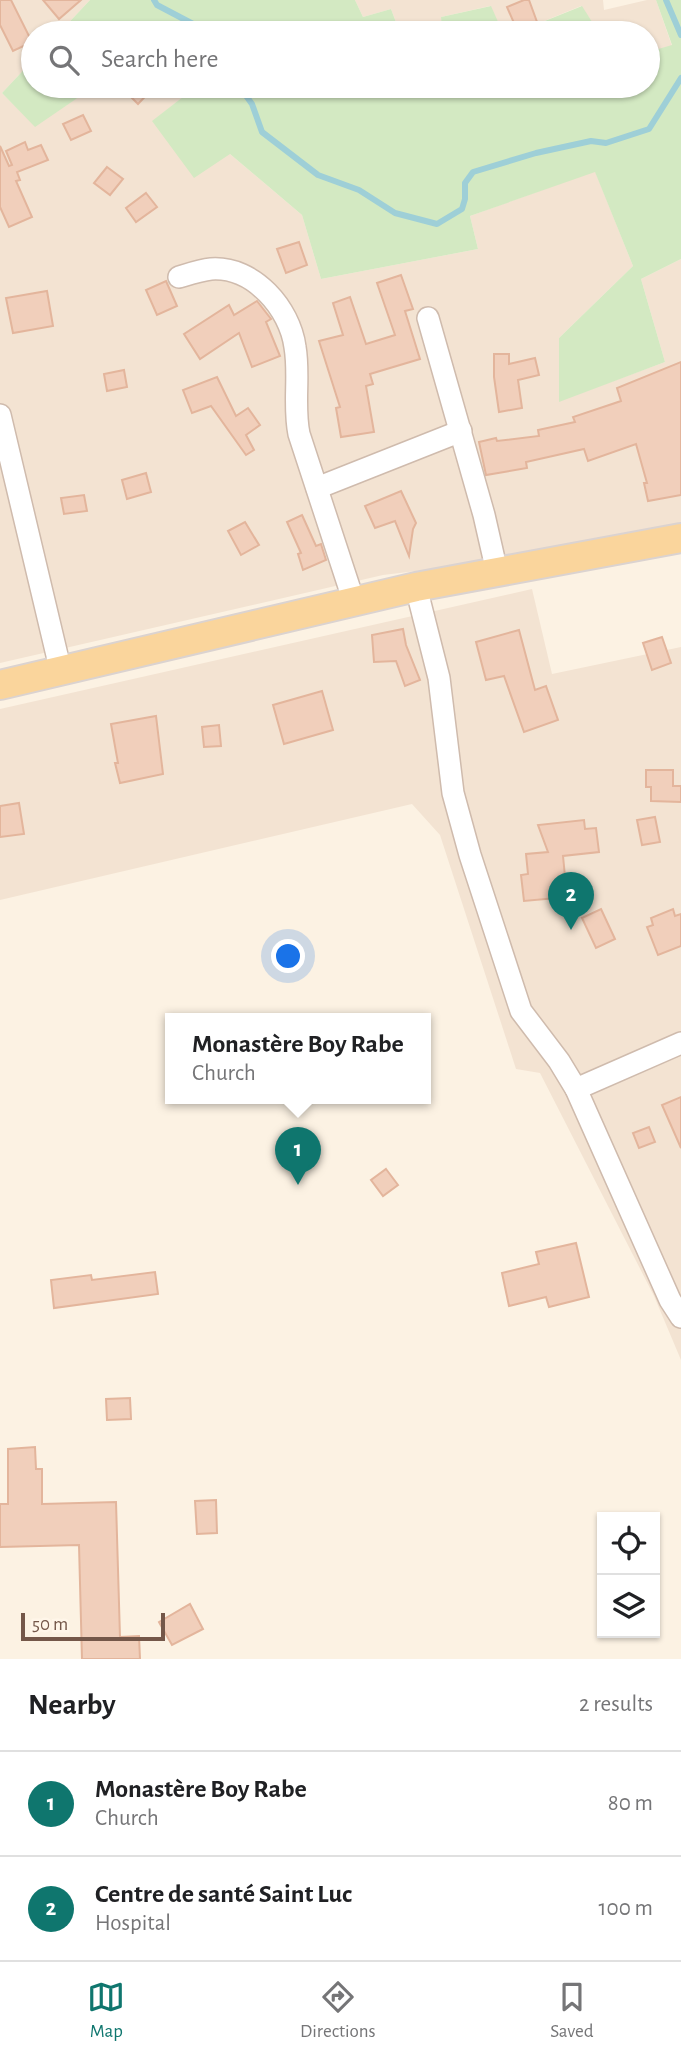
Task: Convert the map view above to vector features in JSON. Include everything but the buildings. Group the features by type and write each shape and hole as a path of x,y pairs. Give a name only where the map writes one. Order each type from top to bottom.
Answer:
{"main road":[{"path":"0,685 416,587 681,538"}],"street":[{"path":"179,277 211,269 231,271 258,285 282,309 295,346 296,417 299,434 354,602"},
{"path":"428,318 484,515 497,572"},
{"path":"0,415 61,672"},
{"path":"317,488 461,431"},
{"path":"416,587 439,678 453,793 521,1011 559,1061 576,1089 670,1300 681,1317"},
{"path":"576,1089 681,1043"}],"shaded area":[{"path":"0,0 90,0 70,21 21,21 21,73 2,93 35,126 77,98 182,98 153,121 230,154 302,215 321,279 478,249 470,216 595,171 633,266 559,338 559,401 665,362 641,279 681,259 681,526 516,559 383,575 0,663"},
{"path":"355,0 603,0 604,10 656,0 672,46 660,49 660,21 591,21 581,6 544,21 497,21 490,6 441,17 441,21 396,21 391,9 363,17"},
{"path":"532,589 552,674 681,647 681,1360 654,1296 540,1073 516,1069 440,835 412,804 0,900 0,709"}],"green space":[{"path":"90,0 355,0 363,17 391,9 396,21 70,21"},
{"path":"656,0 681,0 681,259 641,279 665,362 559,402 559,338 633,266 595,172 470,216 478,249 321,279 302,215 230,154 194,178 152,121 182,98 660,98 660,48 672,45"},
{"path":"491,6 498,21 441,21 441,17"},
{"path":"582,6 591,21 545,21"},
{"path":"21,73 21,98 77,98 35,127 2,93"}],"waterway":[{"path":"154,0 157,5 187,21"},
{"path":"666,0 681,35"},
{"path":"248,98 262,132 318,175 359,190 395,213 437,224 462,209 465,183 473,172 536,153 591,141 606,143 649,129 681,78"}],"place":[{"name":"Centre de santé Saint Luc","path":"571,930"},
{"name":"Monastère Boy Rabe","path":"298,1185"}]}
